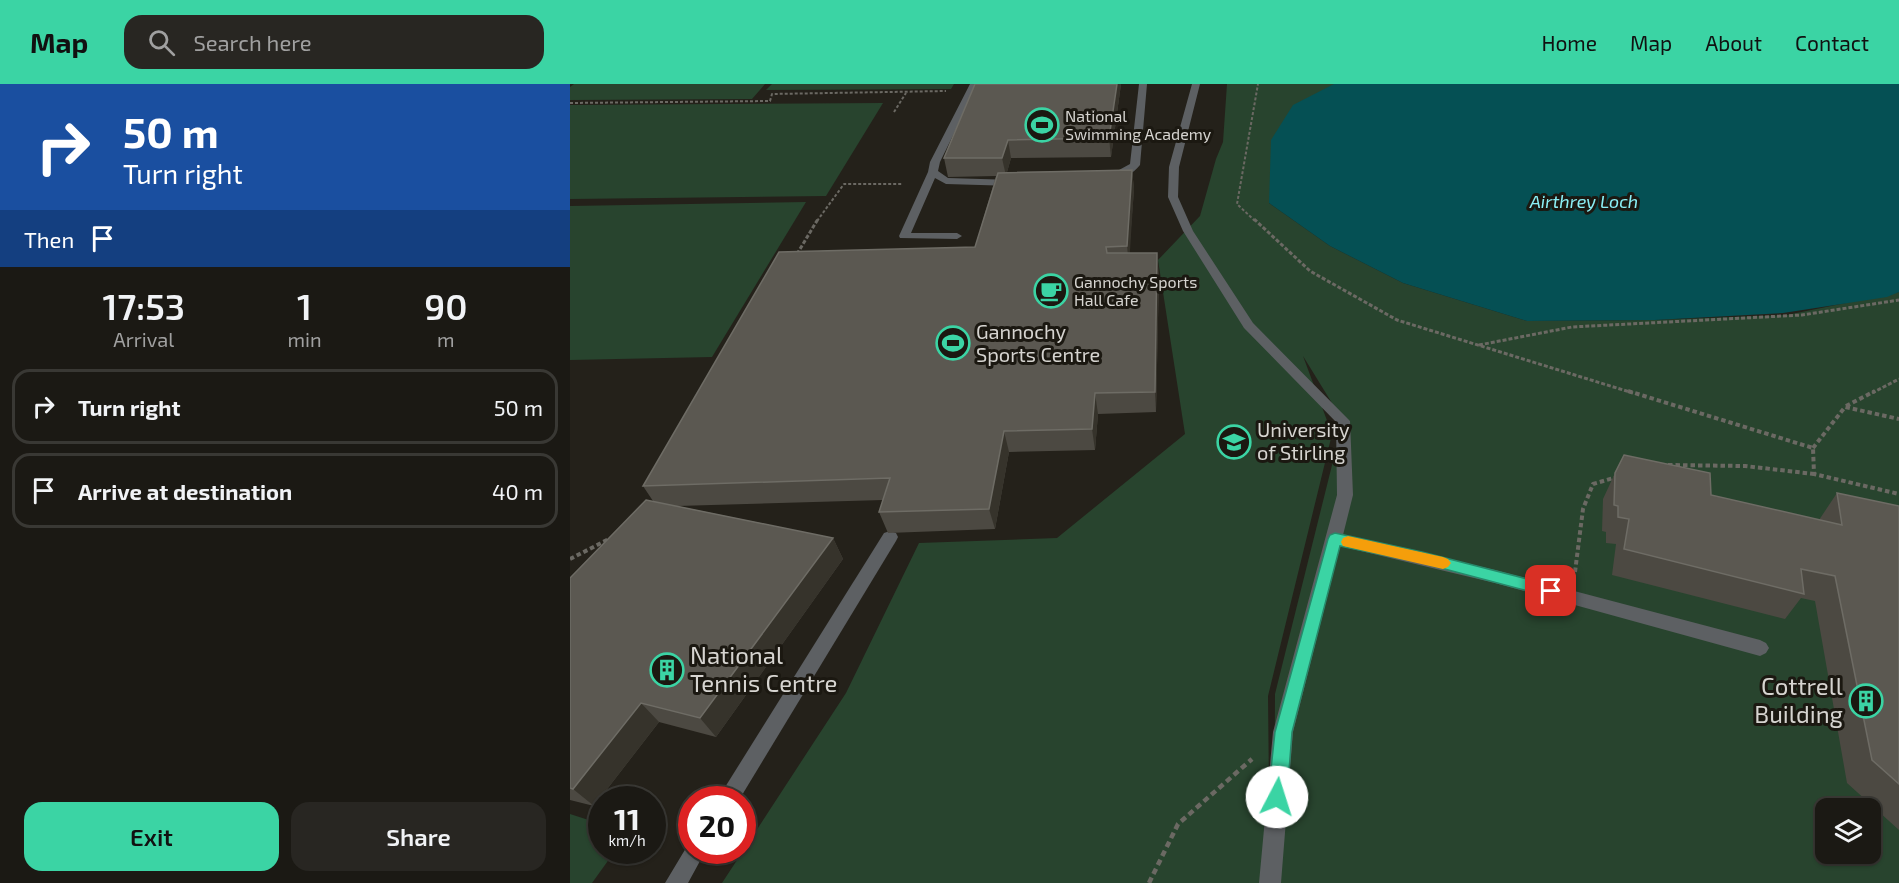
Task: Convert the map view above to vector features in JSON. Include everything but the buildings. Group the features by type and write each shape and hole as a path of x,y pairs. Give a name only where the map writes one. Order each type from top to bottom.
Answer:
{"lane":[{"path":"1098,181 1123,174 1135,165 1143,84"},
{"path":"1196,84 1174,167 1173,197 1188,231 1248,325 1343,421 1346,495 1283,732 1270,883"},
{"path":"957,236 904,236 933,172 935,162 972,87"},
{"path":"933,172 946,181 1024,183"},
{"path":"736,786 890,537"},
{"path":"1335,539 1422,557 1532,585 1760,648"},
{"path":"676,883 688,864"}],"path":[{"path":"1258,84 1237,204 1310,271 1397,320 1813,448"},
{"path":"570,103 770,101 772,94 907,92 972,87"},
{"path":"894,112 907,92"},
{"path":"795,257 813,226 844,184 927,183"},
{"path":"1479,345 1572,327 1802,315 1899,300"},
{"path":"1814,474 1813,448 1845,407 1870,392 1899,379"},
{"path":"1845,407 1899,419"},
{"path":"1660,467 1744,466 1814,474 1880,490 1899,492"},
{"path":"1575,576 1583,508 1593,484 1622,475"},
{"path":"570,559 613,538"},
{"path":"1149,883 1178,824 1283,732"}],"green space":[{"path":"574,84 765,84 752,99 570,100 570,87"},
{"path":"772,84 954,84 951,89 766,90"},
{"path":"1227,84 1335,84 1269,203 1330,246 1403,283 1527,321 1655,320 1787,315 1899,292 1899,883 1274,883 1275,694 1343,421 1303,356 1332,434 1268,696 1270,883 722,883 734,864 756,864 756,831 846,693 919,543 1057,538 1185,434 1158,260 1200,216 1223,142"},
{"path":"883,103 826,196 570,199 570,105"},
{"path":"806,202 712,357 570,360 570,206"},
{"path":"570,814 588,820 588,864 606,864 592,883 570,883"}],"water":[{"name":"Airthrey Loch","path":"1334,84 1899,84 1899,292 1887,297 1783,313 1655,320 1527,321 1403,283 1330,246 1269,203 1271,140 1293,105"}],"slow traffic":[{"path":"1348,542 1443,563"}],"place":[{"name":"National Swimming Academy","path":"1042,125"},
{"name":"Gannochy Sports Hall Cafe","path":"1051,291"},
{"name":"Gannochy Sports Centre","path":"953,343"},
{"name":"University of Stirling","path":"1234,442"},
{"name":"National Tennis Centre","path":"667,670"},
{"name":"Cottrell Building","path":"1866,701"}],"route":[{"path":"1277,797 1283,732 1335,539 1422,557 1551,591"}]}
